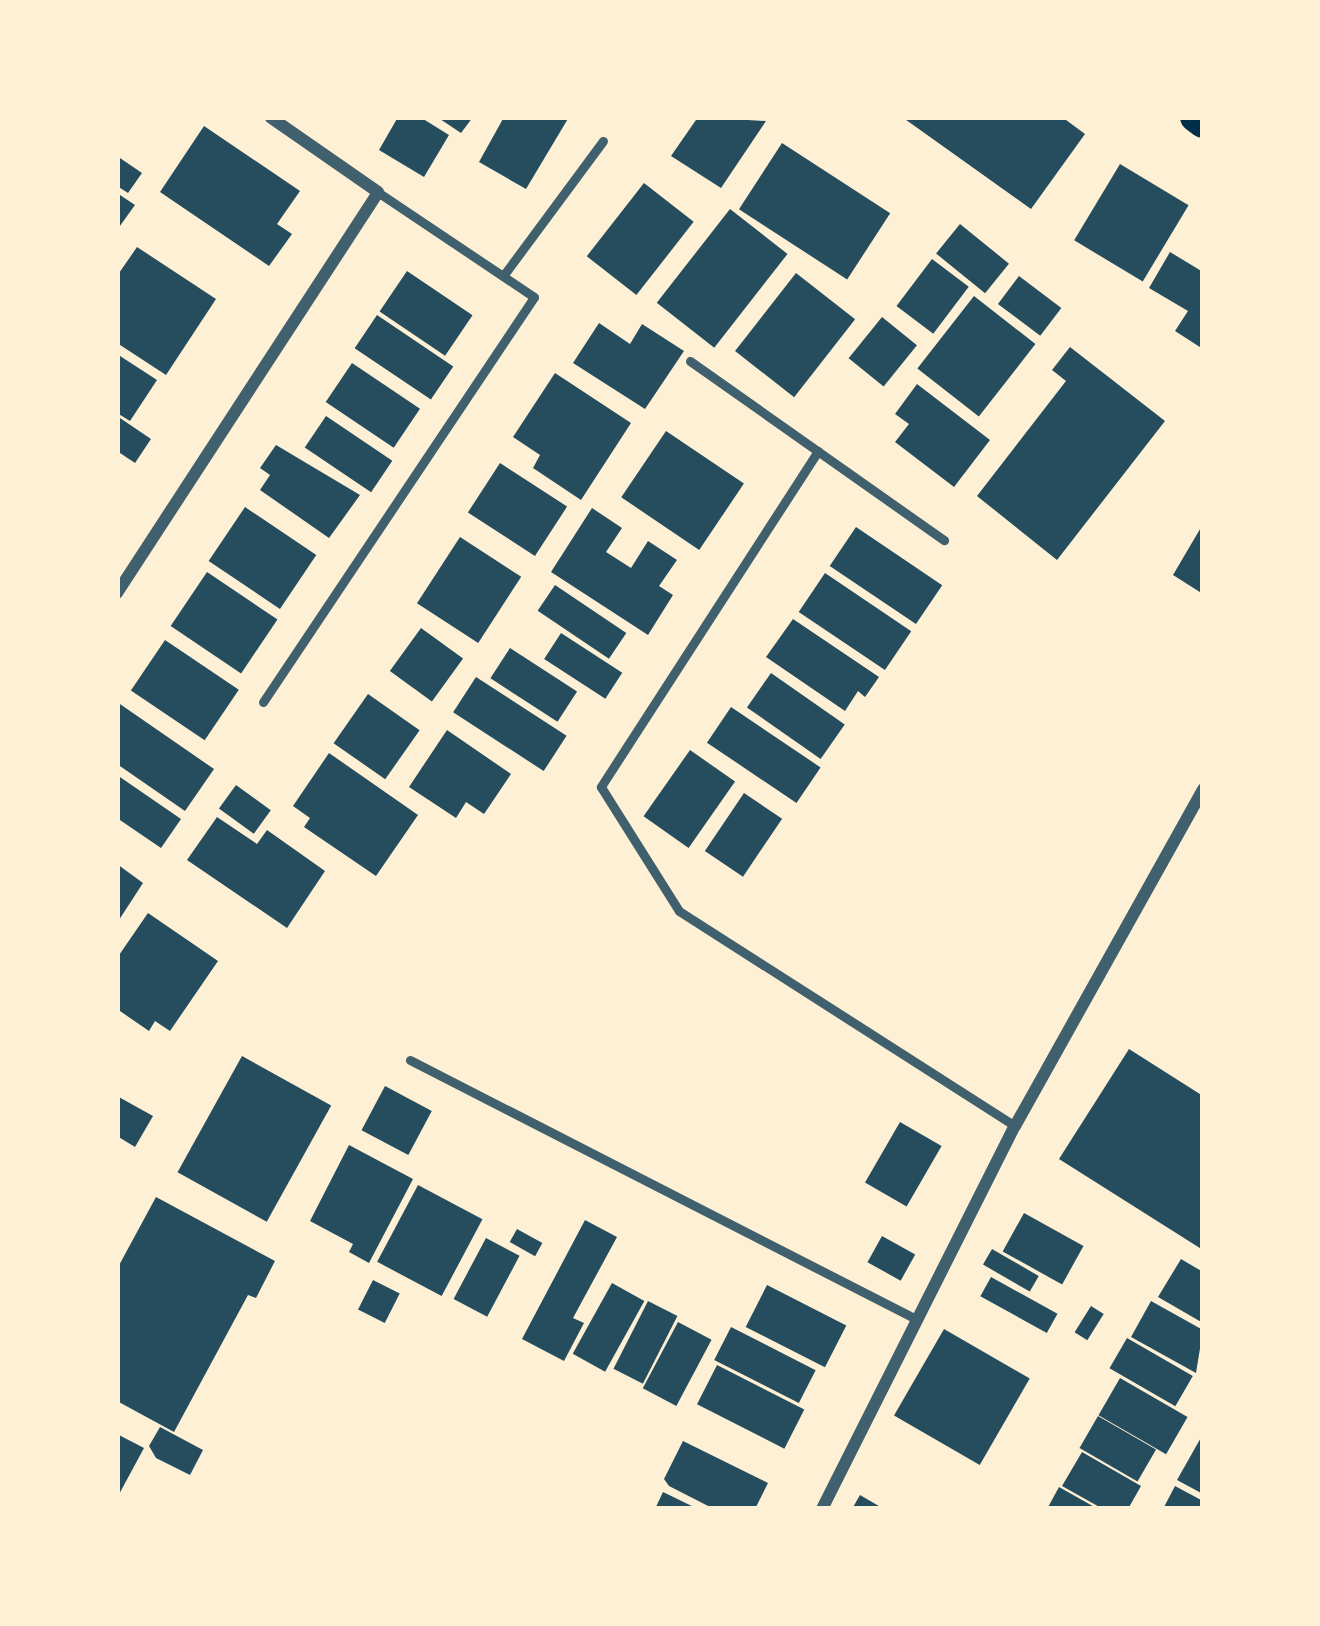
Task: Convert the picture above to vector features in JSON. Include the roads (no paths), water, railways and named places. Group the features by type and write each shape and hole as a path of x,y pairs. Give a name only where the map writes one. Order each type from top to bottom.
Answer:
{"main road":[{"path":"1195,117 1203,124"}],"street":[{"path":"117,593 379,192 270,117"},
{"path":"822,1509 1016,1126 1203,789"}],"lane":[{"path":"503,276 603,141"},
{"path":"263,702 534,297 379,192"},
{"path":"690,361 944,540"},
{"path":"818,451 602,787 679,911 1016,1126"},
{"path":"410,1060 916,1319"}]}
